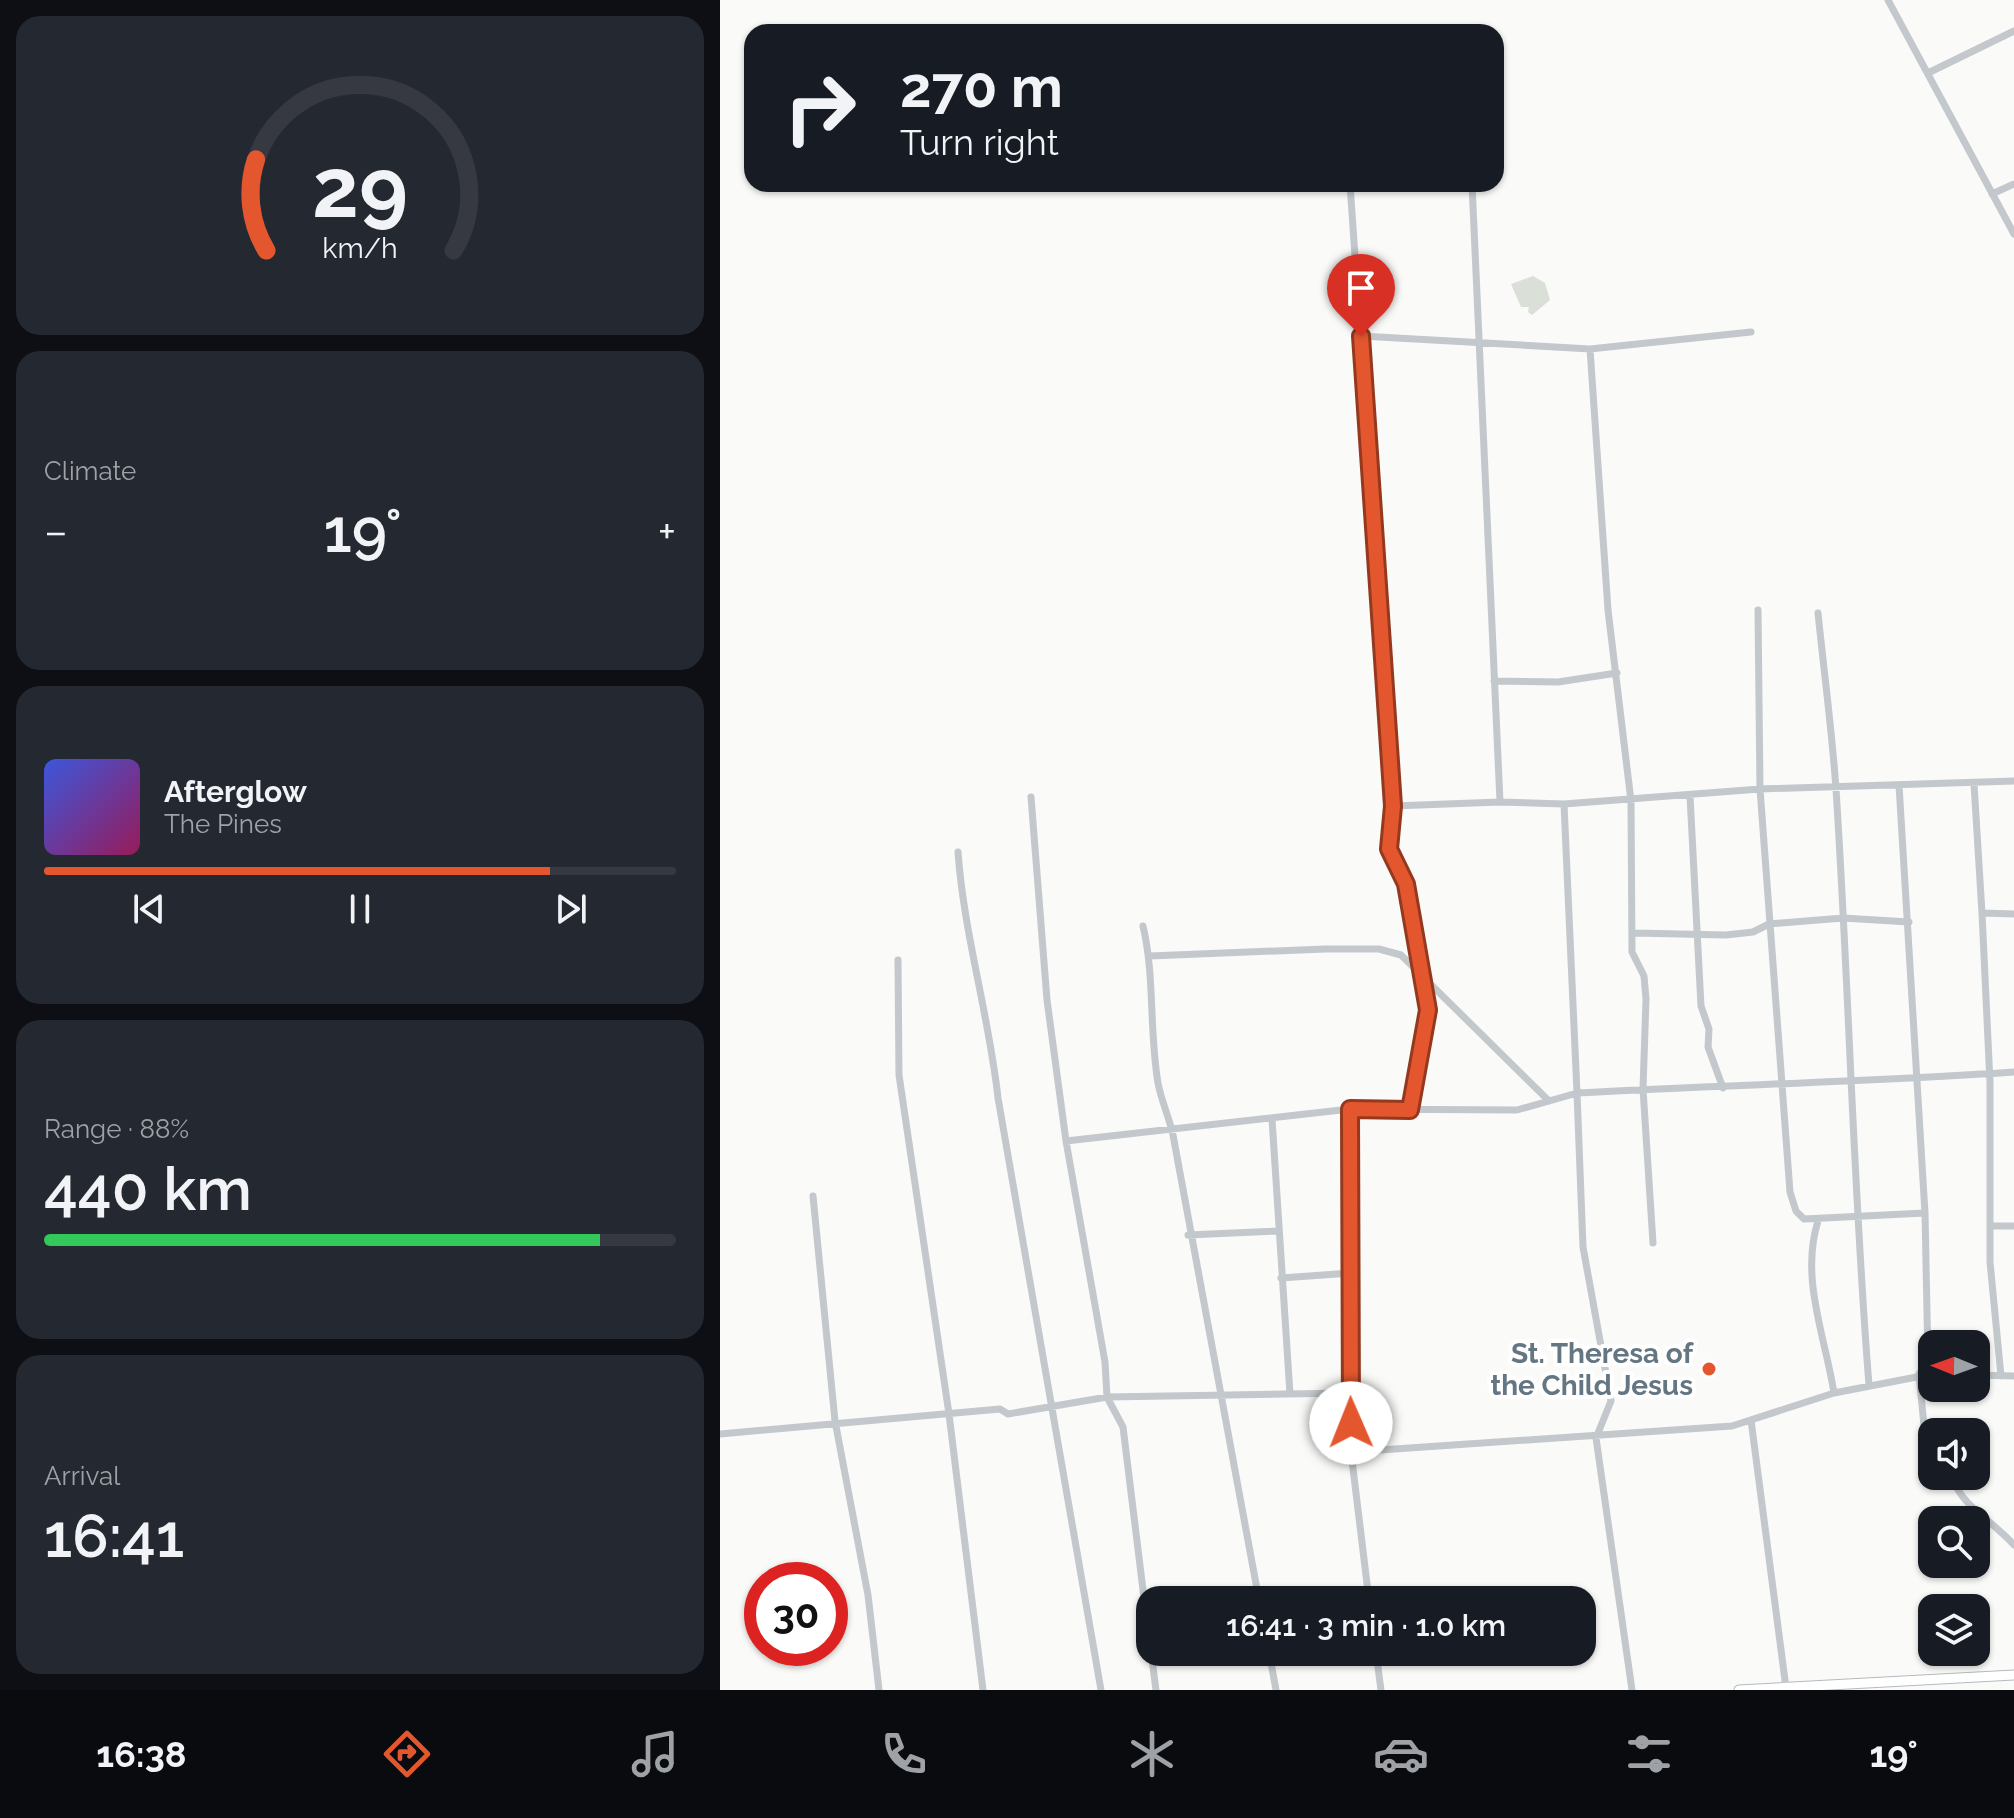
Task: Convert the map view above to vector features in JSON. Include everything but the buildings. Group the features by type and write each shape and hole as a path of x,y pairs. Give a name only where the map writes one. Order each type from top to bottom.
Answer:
{"main road":[{"path":"1739,1690 1937,1685 2014,1675"}],"street":[{"path":"1888,0 2014,234"},
{"path":"1928,73 2014,31"},
{"path":"1992,194 2014,184"},
{"path":"1351,192 1393,806 1389,849 1406,884 1428,1010 1410,1110"},
{"path":"1472,192 1500,802"},
{"path":"1361,336 1590,349 1751,332"},
{"path":"1590,349 1608,610 1631,801 1632,952 1644,976 1646,999 1643,1089 1653,1243"},
{"path":"1758,610 1760,789 1790,1192 1796,1211 1804,1219 1818,1221 1925,1213"},
{"path":"1818,613 1836,785 1856,1218 1869,1385"},
{"path":"1494,681 1558,682 1617,673"},
{"path":"1393,806 1500,802 1564,804 1836,785 2014,781"},
{"path":"1974,784 1990,1074 1990,1262 2001,1376"},
{"path":"1899,785 1918,1075 1916,1096 1925,1213 1927,1330"},
{"path":"1690,796 1701,1006 1709,1029 1708,1047 1723,1088"},
{"path":"1031,797 1047,1000 1066,1141 1105,1362 1107,1397 1123,1427 1142,1586"},
{"path":"1564,804 1583,1247 1611,1401 1596,1438 1632,1690"},
{"path":"958,852 961,893 993,1049 998,1098 1101,1690"},
{"path":"1982,913 2014,914"},
{"path":"1633,933 1698,935 1753,932 1769,924 1843,918 1909,922"},
{"path":"1143,926 1150,956 1151,1020 1158,1085 1172,1131 1188,1235 1256,1586"},
{"path":"1150,956 1379,949 1401,955 1549,1101"},
{"path":"898,960 899,1075 949,1414 983,1690"},
{"path":"1066,1141 1350,1109 1517,1110 1577,1093 1780,1087 1918,1075 2014,1072"},
{"path":"1350,1109 1351,1452 1367,1586"},
{"path":"1272,1119 1290,1394"},
{"path":"813,1196 835,1421 868,1595 879,1690"},
{"path":"1818,1221 1813,1239 1812,1282 1834,1393"},
{"path":"1991,1226 2014,1226"},
{"path":"1188,1235 1277,1231"},
{"path":"1281,1278 1351,1273"},
{"path":"1351,1452 1596,1438 1732,1426 1834,1393 1918,1374"},
{"path":"1990,1376 2014,1376"},
{"path":"720,1434 835,1421 1000,1409 1008,1414 1107,1397 1350,1393"},
{"path":"1751,1420 1786,1688"},
{"path":"1956,1490 1976,1514 1997,1526 2014,1545"},
{"path":"1152,1666 1156,1690"},
{"path":"1272,1666 1276,1690"},
{"path":"1378,1666 1381,1690"}],"shaded area":[{"path":"1533,276 1545,283 1550,300 1532,315 1528,312 1529,307 1521,307 1511,284"}],"place":[{"name":"St. Theresa of the Child Jesus","path":"1709,1369"}],"route":[{"path":"1351,1423 1350,1109 1410,1110 1428,1010 1406,884 1389,849 1393,806 1361,336"}]}
